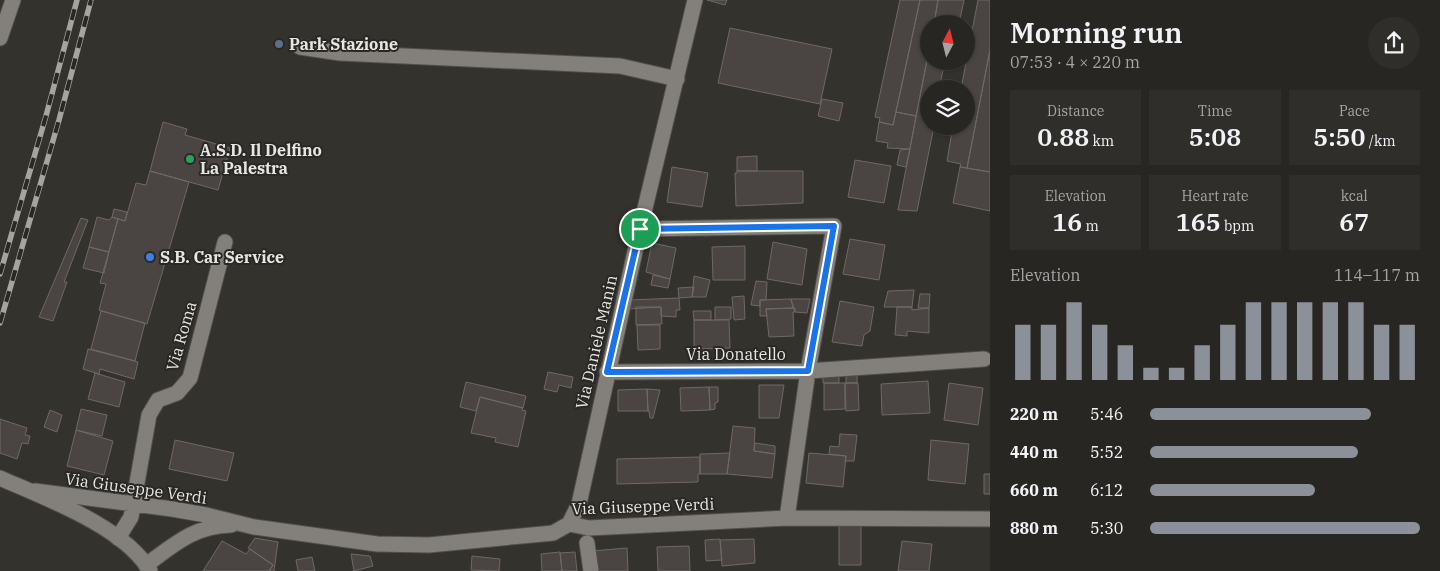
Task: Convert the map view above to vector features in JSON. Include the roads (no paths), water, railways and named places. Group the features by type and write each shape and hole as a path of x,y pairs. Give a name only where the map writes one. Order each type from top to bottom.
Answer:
{"street":[{"path":"0,37 2,0"},
{"path":"0,37 13,0"},
{"name":"Via Daniele Manin","path":"569,524 579,504 607,372 695,0"},
{"path":"300,47 340,53 620,66 677,79"},
{"path":"640,229 834,226 808,371 787,518"},
{"name":"Via Roma","path":"118,538 128,522 134,504 149,415 158,400 177,393 190,378 225,242"},
{"name":"Via Donatello","path":"607,372 808,371 984,360"},
{"path":"0,478 90,520 118,538 139,555 148,568"},
{"name":"Via Giuseppe Verdi","path":"26,490 206,515 240,525 377,544 429,545 553,533 569,524 589,528 787,518 990,519"},
{"name":"Via Giuseppe Verdi","path":"148,568 191,533 205,528 240,525"},
{"path":"587,543 590,571"}],"railway":[{"path":"0,274 46,116 77,0"},
{"path":"0,323 59,120 91,0"}],"place":[{"name":"Park Stazione","path":"279,44"},
{"name":"A.S.D. Il Delfino La Palestra","path":"190,159"},
{"name":"S.B. Car Service","path":"150,257"}]}
